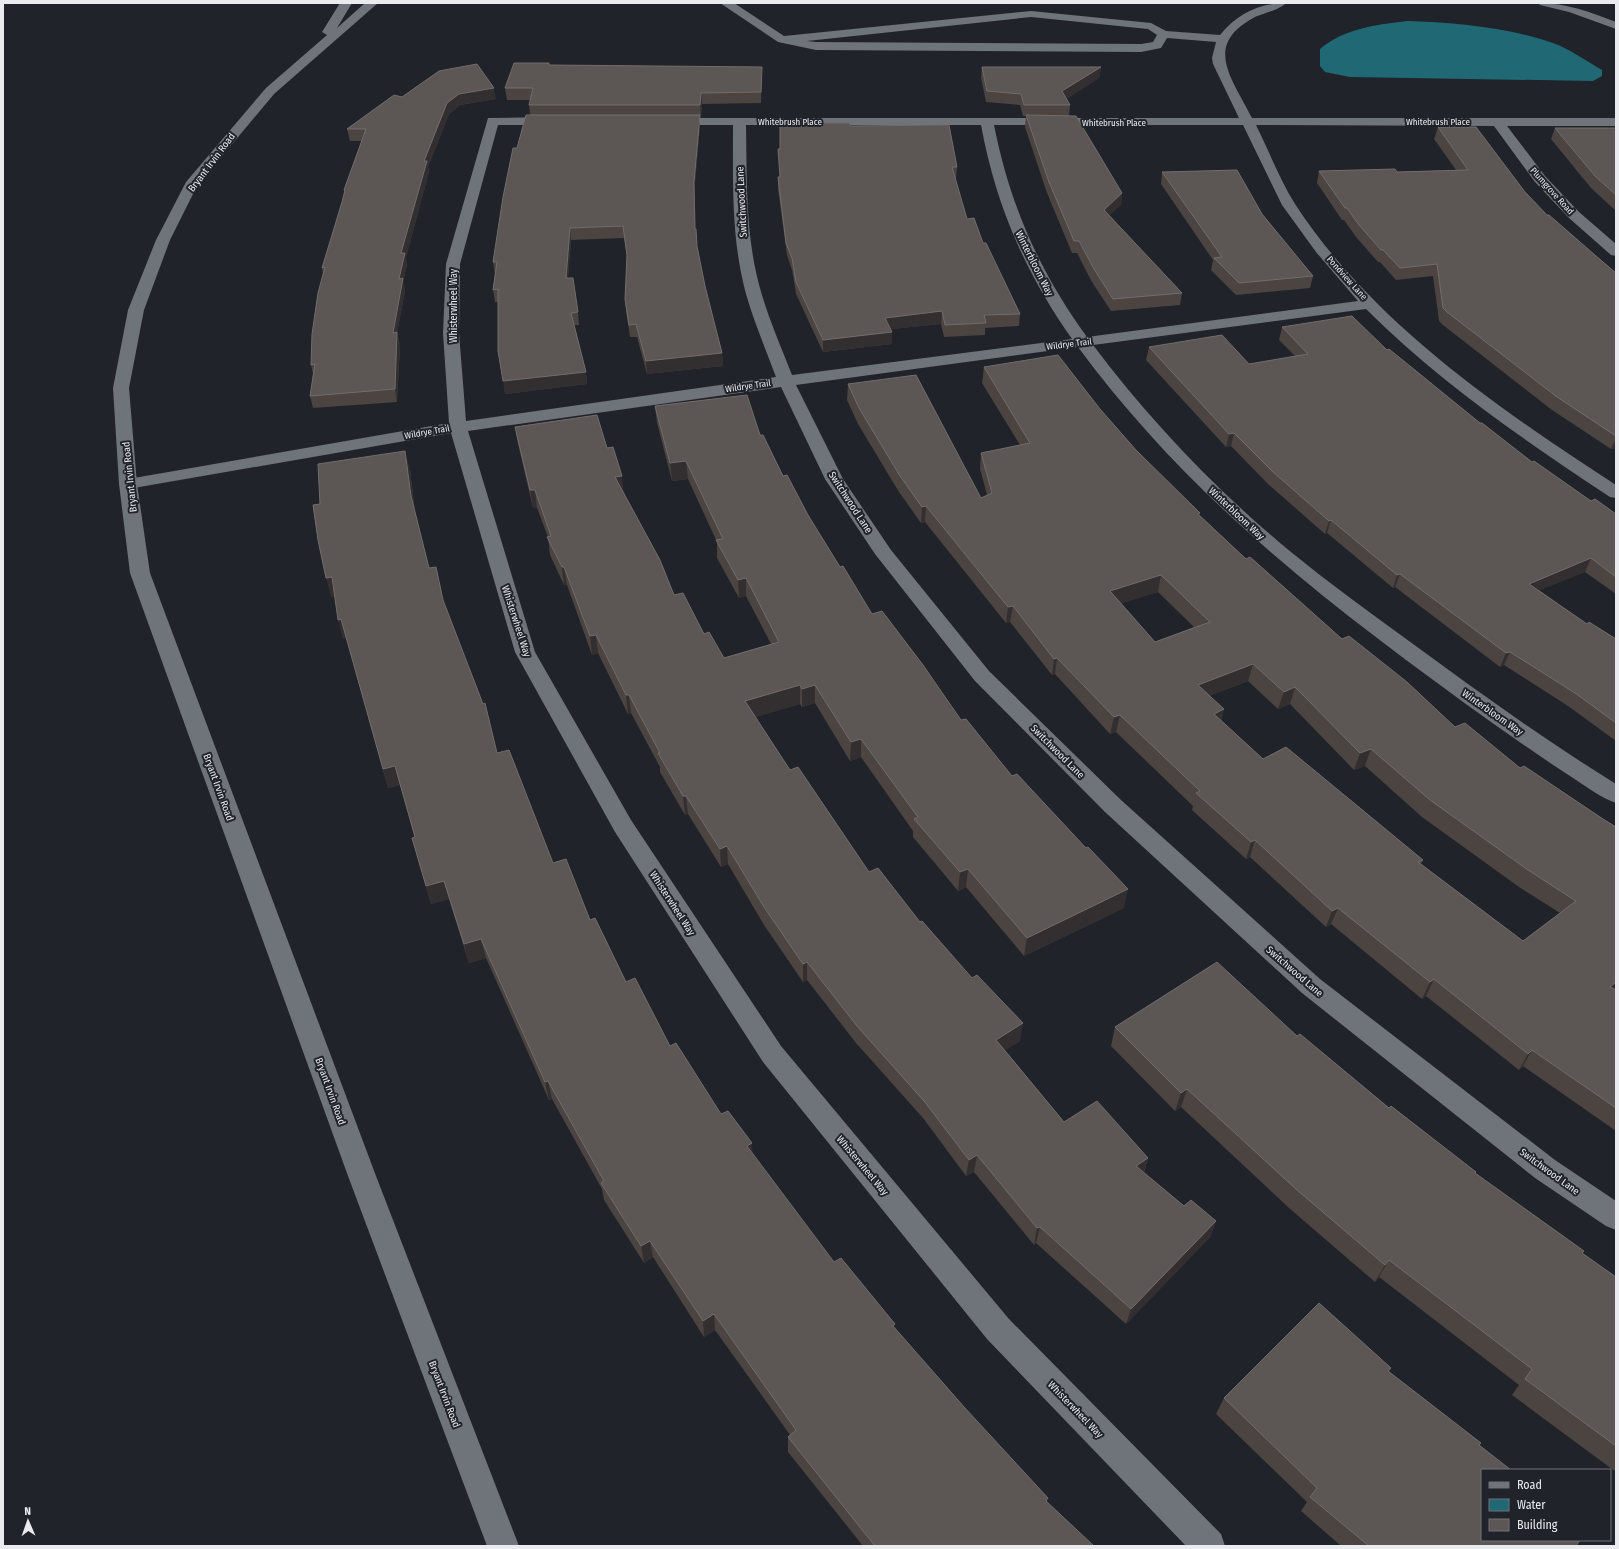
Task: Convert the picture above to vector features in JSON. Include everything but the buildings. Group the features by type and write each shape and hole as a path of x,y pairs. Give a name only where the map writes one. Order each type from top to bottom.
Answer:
{"street":[{"name":"Bryant Irvin Road","path":"314,53 346,3"},
{"name":"Bryant Irvin Road","path":"372,3 270,91 228,139 191,185 163,240 136,310 122,388 128,484 140,573 360,1168 503,1546"},
{"path":"726,3 782,40 816,46 1141,48 1157,45 1163,34"},
{"name":"Pondview Lane","path":"1280,3 1244,19 1232,28 1220,48 1218,59 1288,204 1333,263 1370,304 1450,376 1558,456 1616,493"},
{"path":"1544,3 1573,10 1616,26"},
{"path":"1573,10 1587,3"},
{"path":"782,40 1031,14 1151,26 1163,34 1225,39"},
{"name":"Whisterwheel Way","path":"564,121 493,121 453,264 451,333 458,427 525,652 623,826 772,1054 998,1329 1209,1546"},
{"name":"Whitebrush Place","path":"660,121 987,123 1616,122"},
{"name":"Switchwood Lane","path":"739,121 740,214 744,248 754,295 786,381 834,479 884,554 982,676 1114,806 1311,986 1545,1169 1616,1217"},
{"name":"Plumgrove Road","path":"1498,122 1540,179 1574,215 1616,252"},
{"name":"Winterbloom Way","path":"987,123 998,174 1012,216 1027,253 1045,287 1083,343 1146,422 1196,475 1267,541 1373,624 1482,706 1616,795"},
{"name":"Wildrye Trail","path":"128,484 458,427 786,381 1370,304"}],"water":[{"path":"1407,21 1481,27 1519,33 1537,38 1566,48 1578,55 1602,70 1602,76 1593,81 1350,77 1325,72 1320,66 1320,49 1340,36 1372,26"}]}
